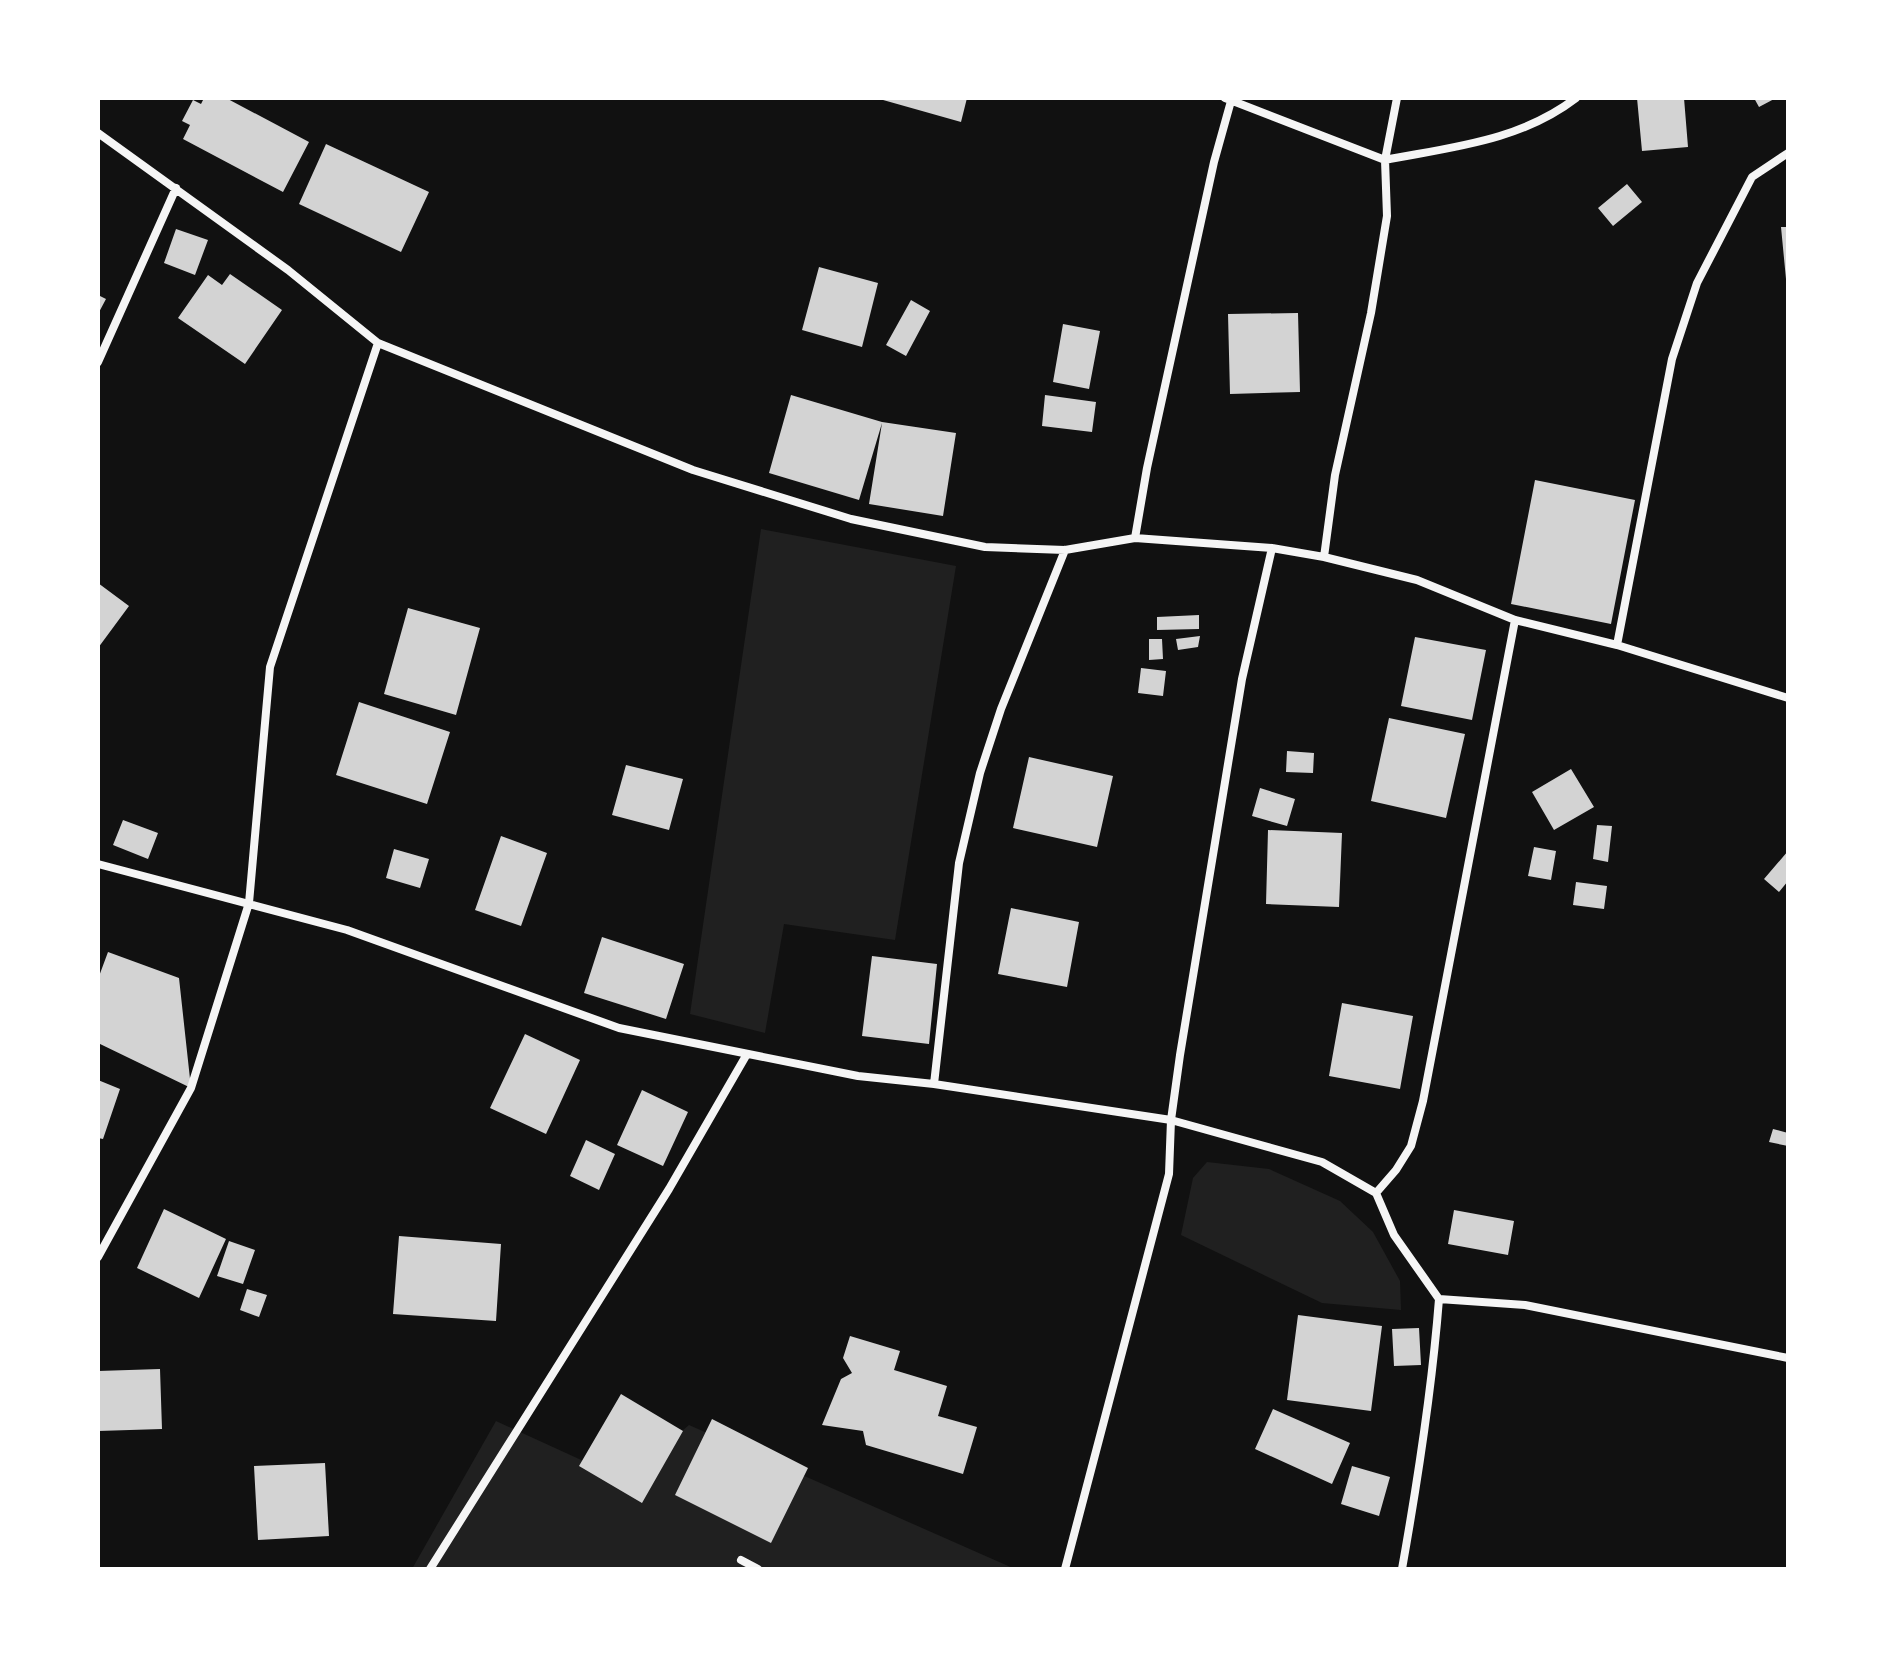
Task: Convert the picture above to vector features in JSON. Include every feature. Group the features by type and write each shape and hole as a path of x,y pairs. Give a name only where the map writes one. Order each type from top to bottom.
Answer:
{"street":[{"path":"1324,557 1335,475 1368,326 1387,216 1385,160 1397,98"},
{"path":"1135,538 1147,468 1228,100 1385,160 1490,141 1555,114 1576,98"},
{"path":"98,133 288,270 378,343 693,470 851,519 985,547 1065,550 1135,538 1272,548 1324,557 1417,580 1515,620 1617,645 1788,698"},
{"path":"1617,645 1672,359 1697,283 1752,177 1788,153"},
{"path":"98,362 176,188"},
{"path":"98,1257 191,1088 249,903 270,667 378,343"},
{"path":"1065,1569 1169,1174 1171,1120 1242,679 1272,548"},
{"path":"934,1084 959,863 980,773 1020,658 1065,550"},
{"path":"1376,1193 1411,1146 1423,1101 1515,620"},
{"path":"98,864 347,930 619,1028 858,1076 934,1084 1171,1120 1322,1162 1376,1193 1394,1235 1439,1299 1425,1430 1402,1569"},
{"path":"430,1569 669,1189 747,1054"},
{"path":"1439,1299 1525,1305 1788,1358"},
{"path":"741,1560 758,1569"}],"shaded area":[{"path":"761,529 956,566 895,940 784,924 765,1033 690,1014"},
{"path":"1207,1162 1269,1169 1340,1201 1373,1232 1400,1281 1401,1310 1322,1303 1181,1235 1193,1178"},
{"path":"496,1421 625,1480 689,1425 1015,1569 412,1569"}],"building":[{"path":"204,98 226,98 309,142 283,192 183,139 190,125 182,121 193,100 201,104"},
{"path":"876,98 967,98 961,122"},
{"path":"1637,98 1684,98 1688,147 1642,151"},
{"path":"1754,98 1776,98 1759,107"},
{"path":"326,144 429,192 401,252 299,204"},
{"path":"1627,184 1642,202 1613,226 1598,208"},
{"path":"1781,227 1788,227 1788,279 1786,279"},
{"path":"176,229 208,240 195,275 164,263"},
{"path":"819,267 878,283 862,347 802,330"},
{"path":"230,274 282,310 245,364 178,318 208,275 222,285"},
{"path":"98,295 106,299 98,314"},
{"path":"911,300 930,311 906,356 886,345"},
{"path":"1298,313 1300,392 1230,394 1228,314"},
{"path":"1063,324 1100,331 1089,389 1053,382"},
{"path":"791,395 882,422 956,433 943,516 869,504 882,423 859,500 769,473"},
{"path":"1045,395 1096,402 1092,432 1042,426"},
{"path":"1535,480 1635,500 1611,624 1511,604"},
{"path":"98,583 129,606 98,648"},
{"path":"408,608 480,628 456,715 384,694"},
{"path":"1199,615 1199,629 1157,630 1157,617"},
{"path":"1200,636 1198,647 1178,650 1176,639"},
{"path":"1415,637 1486,650 1472,720 1401,706"},
{"path":"1149,639 1162,639 1163,659 1149,660"},
{"path":"1141,668 1166,671 1163,696 1138,693"},
{"path":"359,702 450,732 427,804 336,775"},
{"path":"1389,718 1465,734 1446,818 1371,801"},
{"path":"1287,751 1314,753 1313,773 1286,772"},
{"path":"1029,757 1113,776 1097,847 1013,828"},
{"path":"626,765 683,779 669,830 612,815"},
{"path":"1571,769 1594,807 1554,830 1532,792"},
{"path":"1260,788 1295,799 1287,826 1252,816"},
{"path":"123,820 158,833 148,859 113,845"},
{"path":"1597,825 1612,826 1608,862 1593,859"},
{"path":"1268,830 1342,833 1339,907 1266,904"},
{"path":"501,836 547,853 521,926 475,910"},
{"path":"1534,847 1556,851 1551,880 1528,876"},
{"path":"394,849 429,859 420,888 386,878"},
{"path":"1788,851 1788,881 1779,892 1764,879"},
{"path":"1576,882 1607,886 1604,909 1573,905"},
{"path":"1011,908 1079,922 1067,987 998,974"},
{"path":"602,937 684,964 666,1019 584,993"},
{"path":"108,952 179,978 191,1088 98,1043 98,979"},
{"path":"872,956 937,964 929,1044 862,1036"},
{"path":"1342,1003 1413,1016 1400,1089 1329,1076"},
{"path":"525,1034 580,1060 546,1134 490,1108"},
{"path":"98,1080 120,1089 103,1139 98,1138"},
{"path":"642,1090 688,1112 663,1166 617,1145"},
{"path":"1773,1129 1788,1133 1788,1146 1769,1142"},
{"path":"586,1140 615,1154 599,1190 570,1176"},
{"path":"164,1209 226,1239 199,1298 137,1268"},
{"path":"1454,1210 1514,1221 1508,1255 1448,1244"},
{"path":"399,1236 501,1244 496,1321 393,1314"},
{"path":"229,1241 255,1250 243,1284 217,1276"},
{"path":"247,1289 267,1295 259,1317 240,1310"},
{"path":"1298,1315 1382,1326 1371,1411 1287,1400"},
{"path":"1419,1328 1421,1365 1394,1366 1392,1329"},
{"path":"850,1336 900,1351 894,1370 947,1386 938,1416 977,1427 963,1474 866,1445 863,1431 822,1425 841,1379 852,1373 843,1358"},
{"path":"160,1369 162,1429 98,1431 98,1371"},
{"path":"621,1394 683,1431 642,1503 579,1466"},
{"path":"1273,1409 1350,1443 1332,1484 1255,1449"},
{"path":"712,1419 808,1468 771,1543 675,1495"},
{"path":"325,1463 329,1536 258,1540 254,1466"},
{"path":"1352,1466 1390,1477 1379,1516 1341,1504"}]}
